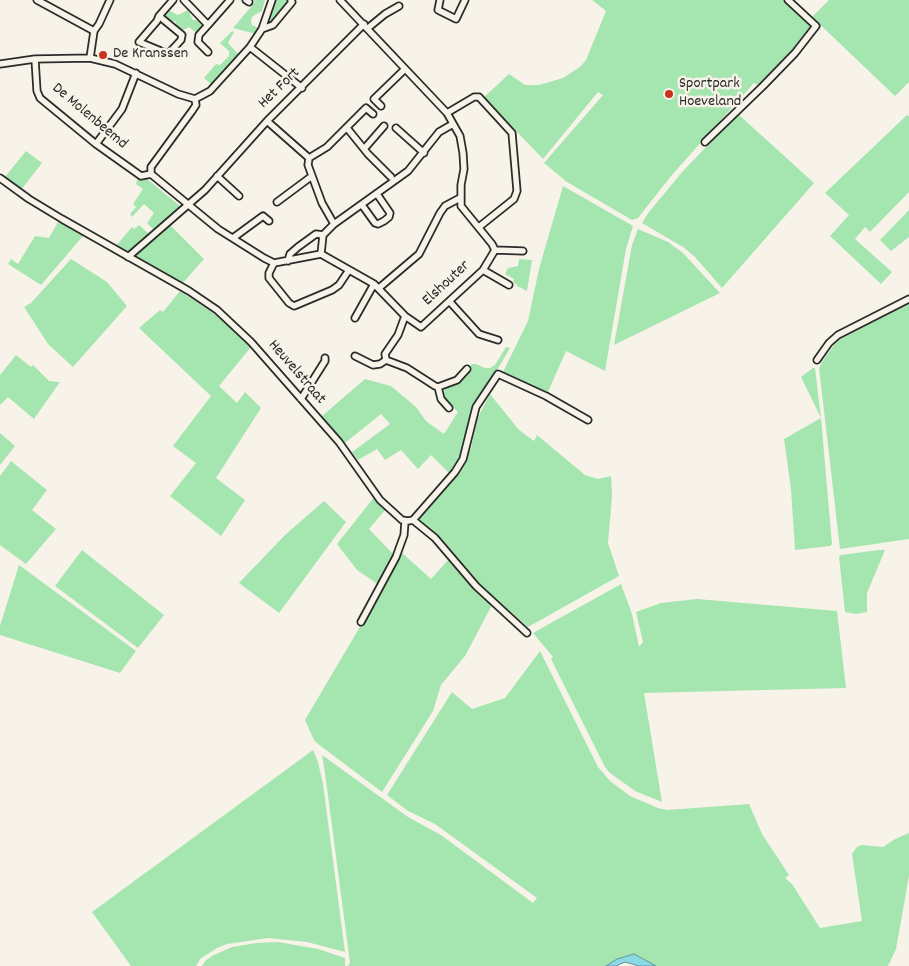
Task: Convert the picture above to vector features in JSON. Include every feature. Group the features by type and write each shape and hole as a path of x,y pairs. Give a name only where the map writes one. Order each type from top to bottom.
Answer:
{"street":[{"path":"37,0 94,31"},
{"path":"90,58 94,31 110,0"},
{"path":"159,16 182,35 181,40 168,54 139,42 159,16 173,0"},
{"path":"184,0 208,25"},
{"path":"0,64 35,59 90,58 115,64 178,94 195,99 210,91 250,47 262,30 272,0"},
{"path":"262,30 273,26 292,2 291,0"},
{"path":"340,0 447,113 460,136 463,153 464,169 460,198 461,206 495,250 522,251"},
{"path":"440,0 438,10 456,19 465,0"},
{"path":"705,142 763,86 816,26 788,0"},
{"path":"208,52 198,42 199,35 228,1"},
{"name":"Het Fort","path":"128,257 204,190 294,93 302,88 366,26 399,6"},
{"path":"250,47 302,88"},
{"name":"De Molenbeemd","path":"35,59 37,91 40,98 96,144 141,176 151,174"},
{"path":"381,106 374,99 405,69"},
{"path":"96,144 122,109 136,73"},
{"path":"447,113 474,97 479,97 512,133 517,191 514,199 479,228"},
{"path":"195,99 196,105 151,167 151,174 218,229 274,263 321,254 377,286 405,316 398,335 385,354 386,360"},
{"path":"309,158 327,147 366,108 373,114"},
{"path":"267,122 309,158"},
{"path":"321,254 323,235 334,224 408,171 439,132 453,124"},
{"path":"364,149 384,126"},
{"path":"347,128 364,149 392,177"},
{"path":"396,128 424,152"},
{"path":"309,158 308,165 322,203 334,224"},
{"path":"217,176 239,196"},
{"path":"277,202 312,176"},
{"name":"Heuvelstraat","path":"0,178 29,199 189,291 217,310 251,342 339,442 380,500 405,521"},
{"path":"362,205 375,223 378,224 390,217 390,213 377,194"},
{"path":"355,318 377,286 419,254 440,212 445,206 460,198"},
{"path":"233,238 263,216 269,221"},
{"path":"288,261 290,254 298,247 316,234 323,235"},
{"name":"Elshouter","path":"405,316 421,327 483,270 495,250"},
{"path":"274,263 269,273 269,278 289,303 294,306 332,290 349,270"},
{"path":"483,270 509,285"},
{"path":"817,360 838,334 909,299"},
{"path":"450,302 479,334 498,340"},
{"path":"355,356 374,365 386,360"},
{"path":"301,399 325,362 325,358"},
{"path":"386,360 407,368 438,387 457,380 467,369"},
{"path":"361,622 396,557 404,535 405,521 413,520 455,472 463,459 476,407 498,374 546,396 588,420"},
{"path":"438,387 441,399 449,408"},
{"path":"413,520 435,538 476,586 527,633"}],"green space":[{"path":"254,0 265,0 262,11 253,16 251,20 252,25 259,28 256,34 233,28 255,2"},
{"path":"276,0 288,0 288,3 271,23 269,22"},
{"path":"592,0 786,0 810,25 810,30 759,86 754,83 671,176 638,218 632,220 567,182 544,163 603,95 598,92 543,159 483,98 509,74 525,85 539,85 563,78 580,67 586,60 606,11"},
{"path":"829,0 909,0 909,82 895,96 812,17"},
{"path":"188,10 193,20 199,20 201,23 202,26 198,31 195,32 189,27 181,31 178,30 176,22 167,19 166,15 170,11 178,15"},
{"path":"232,31 234,32 228,43 239,55 212,85 204,78 216,64 220,65 229,56 229,51 220,43"},
{"path":"738,114 814,183 722,288 695,257 683,247 642,223 683,171"},
{"path":"907,115 909,116 909,192 870,232 865,227 855,239 892,272 881,284 830,236 849,215 825,193"},
{"path":"26,151 42,163 21,190 4,178"},
{"path":"138,178 146,178 180,206 154,230 147,223 154,213 144,204 132,217 130,214 136,207 133,204 143,189 136,184"},
{"path":"563,186 633,226 626,249 605,371 566,351 547,394 504,375 503,372 528,321 539,269"},
{"path":"909,210 909,237 891,251 880,240"},
{"path":"58,222 83,236 41,285 8,264 11,259 18,264 35,236 49,238"},
{"path":"169,224 204,259 181,285 134,258"},
{"path":"139,225 149,234 130,252 126,253 116,246 132,227 134,229"},
{"path":"638,229 668,242 683,253 720,293 614,345 632,245"},
{"path":"71,259 107,282 127,306 73,367 48,344 24,307 31,303"},
{"path":"519,259 532,260 527,291 517,286 513,282 514,279 505,274 508,268 518,266"},
{"path":"180,291 228,323 251,347 219,386 237,403 245,392 261,408 216,478 245,500 221,536 170,496 196,463 173,446 211,396 139,328 160,310 163,312"},
{"path":"909,301 909,539 840,549 819,368 840,339"},
{"path":"506,347 510,348 473,409 461,460 450,474 431,455 418,469 401,450 385,460 377,449 358,460 352,452 390,424 381,414 345,443 322,416 365,379 391,386 416,407 426,421 444,434 458,412 443,398 445,388 458,382 472,364 485,368 495,365"},
{"path":"16,355 31,367 33,365 49,381 60,382 34,419 8,397 0,405 0,375"},
{"path":"815,368 821,418 801,377"},
{"path":"490,394 519,430 534,441 537,435 585,475 598,479 611,476 612,496 608,543 619,576 528,627 473,579 438,538 419,520 464,463 471,448 477,419"},
{"path":"821,418 832,544 830,546 795,550 791,489 784,439"},
{"path":"0,433 15,446 0,465"},
{"path":"11,461 47,490 32,510 56,529 26,564 0,545 0,476"},
{"path":"375,496 386,509 369,529 394,555 379,585 357,570 337,544"},
{"path":"324,501 346,522 279,613 239,583 285,535"},
{"path":"82,550 164,615 138,648 55,586"},
{"path":"885,550 867,593 867,612 856,614 845,612 839,557 841,555"},
{"path":"400,551 431,579 449,559 466,580 492,605 465,656 441,685 433,711 382,792 318,744 314,740 305,720 371,608"},
{"path":"19,565 136,651 120,673 0,635 0,626"},
{"path":"621,584 632,614 639,647 643,642 636,612 661,603 697,599 837,611 846,688 644,693 662,802 635,791 610,773 605,767 551,659 553,657 533,633"},
{"path":"540,651 598,767 610,781 630,796 667,810 749,804 762,834 789,875 785,878 792,884 820,928 862,921 852,854 857,847 861,845 883,847 909,833 909,876 896,949 888,966 656,966 634,954 617,959 606,966 348,966 350,963 322,755 408,817 441,835 533,903 537,898 435,824 408,811 387,795 452,692 472,709 505,698"},
{"path":"313,750 323,784 345,952 307,942 268,938 227,944 200,959 196,966 131,966 92,912"},
{"path":"278,942 318,949 345,958 345,966 202,966 212,956 232,947"}],"water":[{"path":"634,954 656,966 639,966 625,962 616,966 606,966 617,959"}],"place":[{"name":"De Kranssen","path":"103,55"},
{"name":"Sportpark Hoeveland","path":"669,94"}]}
